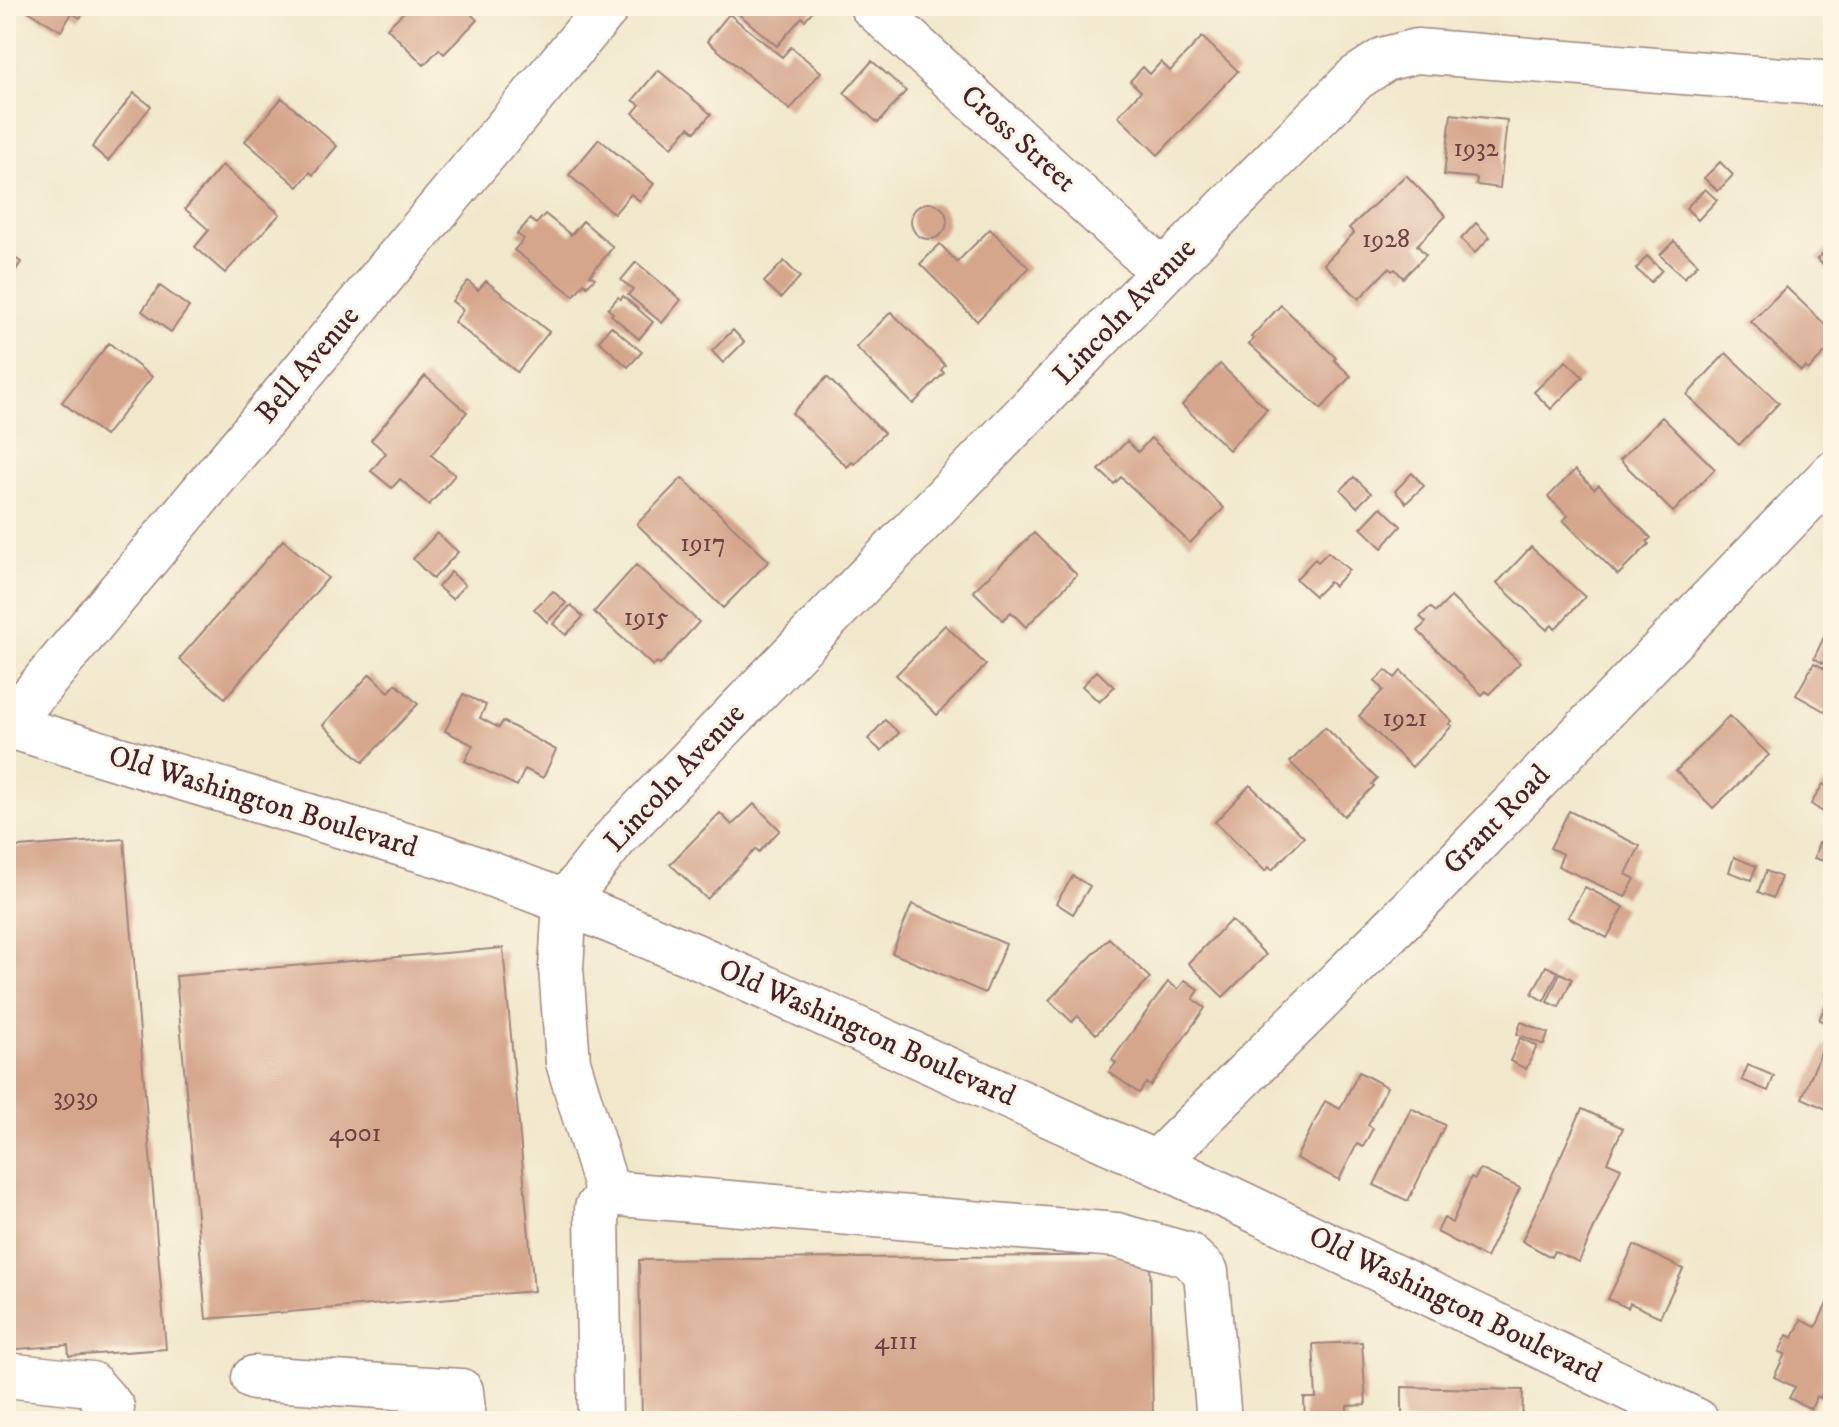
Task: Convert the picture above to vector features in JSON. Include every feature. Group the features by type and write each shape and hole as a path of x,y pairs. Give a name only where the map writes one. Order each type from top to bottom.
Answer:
{"street":[{"name":"Bell Avenue","path":"7,725 608,6"},
{"name":"Cross Street","path":"872,6 1163,272"},
{"name":"Lincoln Avenue","path":"565,902 628,825 1163,272 1356,78 1385,59 1417,51 1833,84"},
{"name":"Grant Road","path":"1156,1163 1413,908 1833,473"},
{"name":"Old Washington Boulevard","path":"7,725 445,857 565,902 693,955 1156,1163 1697,1421"},
{"path":"565,902 561,968 568,1062 608,1193"},
{"path":"600,1421 597,1208 608,1193"},
{"path":"608,1193 1116,1235 1188,1255 1206,1272 1219,1421"},
{"path":"6,1375 91,1384 112,1408 110,1421"},
{"path":"254,1378 461,1391 464,1421"}],"building":[{"path":"20,6 88,6 80,18 72,13 61,31"},
{"path":"410,6 421,9 424,6 463,6 477,20 444,54 439,49 424,65 387,28"},
{"path":"729,6 815,8 805,20 802,17 777,46"},
{"path":"729,14 782,57 791,47 821,72 790,110 707,41"},
{"path":"1202,37 1238,71 1158,155 1118,116 1141,91 1130,81 1143,67 1150,74 1161,62 1170,71"},
{"path":"872,61 906,91 878,123 844,93"},
{"path":"658,70 711,114 695,132 689,127 672,147 633,113 640,105 633,100"},
{"path":"134,93 151,106 108,161 92,147"},
{"path":"282,98 337,146 313,175 310,172 298,187 245,141"},
{"path":"1451,114 1507,120 1500,188 1476,185 1477,178 1444,175"},
{"path":"599,139 654,184 640,201 631,194 614,214 569,175"},
{"path":"1720,162 1733,175 1718,191 1704,178"},
{"path":"222,165 280,214 225,273 195,247 209,230 185,209"},
{"path":"1406,175 1446,216 1417,245 1426,255 1403,278 1395,269 1392,271 1389,268 1359,299 1324,264 1354,233 1349,228"},
{"path":"1705,189 1717,200 1698,220 1686,208"},
{"path":"929,203 942,208 947,221 942,234 929,239 916,234 911,221 916,208"},
{"path":"545,214 571,235 583,221 613,247 590,275 595,278 587,286 584,283 574,296 514,250 524,239 517,234 530,219 536,224"},
{"path":"1476,223 1490,237 1475,253 1461,239"},
{"path":"990,229 1029,268 977,321 920,264 940,244 957,262"},
{"path":"1674,241 1698,264 1684,278 1660,255"},
{"path":"1833,244 1833,275 1817,259"},
{"path":"6,252 21,262 9,281 6,279"},
{"path":"1647,256 1662,270 1651,282 1636,269"},
{"path":"784,261 800,277 781,298 764,282"},
{"path":"636,262 681,300 662,323 628,295 633,289 621,280"},
{"path":"468,281 478,290 486,281 549,332 517,372 454,322 463,310 452,301"},
{"path":"160,286 189,307 171,332 142,311"},
{"path":"1786,287 1833,332 1833,345 1808,370 1805,367 1801,371 1751,322"},
{"path":"623,296 653,322 639,339 608,309 618,297 621,299"},
{"path":"1281,305 1351,376 1321,409 1249,344 1254,339 1251,337"},
{"path":"891,312 945,365 941,370 944,373 913,404 856,347"},
{"path":"611,326 642,352 628,367 599,341"},
{"path":"733,330 744,342 723,363 712,351"},
{"path":"109,343 152,377 105,436 62,402"},
{"path":"1726,353 1779,403 1739,445 1687,395"},
{"path":"1566,361 1583,377 1551,409 1534,392"},
{"path":"1220,364 1267,409 1229,450 1182,405"},
{"path":"425,376 467,412 431,455 455,475 429,505 400,479 392,488 371,471 386,453 371,440"},
{"path":"827,377 884,433 854,464 852,462 847,467 792,413"},
{"path":"1662,417 1715,469 1673,512 1620,460"},
{"path":"1151,438 1224,508 1190,543 1121,477 1114,484 1099,470 1127,441 1138,452"},
{"path":"1575,470 1594,489 1599,485 1651,538 1647,541 1649,544 1618,575 1563,520 1568,516 1548,497"},
{"path":"1412,473 1424,486 1406,503 1395,491"},
{"path":"1354,477 1371,493 1357,507 1341,490"},
{"path":"682,478 769,561 723,608 637,524"},
{"path":"1381,507 1401,526 1382,548 1361,528"},
{"path":"437,533 458,552 433,579 413,559"},
{"path":"1034,533 1077,575 1026,627 1011,612 1003,620 973,591"},
{"path":"283,540 328,578 225,698 179,659"},
{"path":"1531,547 1585,597 1555,629 1552,625 1547,630 1497,583"},
{"path":"1328,552 1349,570 1334,586 1329,582 1315,596 1296,579 1315,559 1318,562"},
{"path":"636,565 699,622 660,665 657,662 653,666 594,612"},
{"path":"451,572 465,585 452,599 438,587"},
{"path":"553,591 566,603 547,622 534,609"},
{"path":"1451,597 1520,663 1489,694 1486,691 1482,695 1418,631 1426,622 1420,617 1430,607 1436,612"},
{"path":"571,605 583,617 566,635 553,624"},
{"path":"945,625 986,665 937,715 896,675"},
{"path":"1824,637 1833,642 1833,669 1814,658"},
{"path":"1814,663 1833,673 1833,716 1796,695"},
{"path":"1386,670 1395,678 1401,671 1452,721 1449,724 1452,726 1412,767 1359,716 1383,690 1375,681"},
{"path":"1097,671 1114,687 1099,702 1082,686"},
{"path":"370,674 389,692 396,684 418,704 363,762 323,725"},
{"path":"463,694 486,705 480,718 499,728 503,721 556,750 543,778 525,769 517,786 465,761 473,745 445,731"},
{"path":"1729,716 1769,755 1713,808 1676,771"},
{"path":"885,720 899,733 881,751 868,739"},
{"path":"1325,727 1377,779 1372,784 1374,786 1344,816 1290,762"},
{"path":"1829,783 1833,785 1833,819 1811,804 1823,784 1827,787"},
{"path":"1250,785 1304,837 1272,870 1269,867 1265,871 1215,822"},
{"path":"754,804 780,830 759,852 756,849 707,899 670,864 720,813 732,825"},
{"path":"1569,811 1640,846 1626,874 1635,879 1625,897 1558,866 1563,854 1550,848"},
{"path":"124,839 166,1349 69,1356 68,1345 6,1350 6,848"},
{"path":"1819,843 1833,847 1833,864 1814,858"},
{"path":"1734,857 1756,866 1751,880 1729,872"},
{"path":"1766,871 1781,877 1773,898 1758,892"},
{"path":"1073,876 1090,886 1073,914 1056,903"},
{"path":"1585,887 1624,907 1607,938 1568,917"},
{"path":"912,904 1006,944 985,993 892,953"},
{"path":"1231,920 1266,955 1223,997 1188,963"},
{"path":"1109,938 1150,978 1096,1034 1078,1016 1072,1022 1049,1000"},
{"path":"503,948 534,1291 206,1319 176,976"},
{"path":"1546,966 1558,972 1544,1001 1532,994"},
{"path":"1560,973 1572,979 1559,1007 1547,1002"},
{"path":"1185,980 1199,990 1193,999 1205,1008 1150,1086 1146,1083 1139,1093 1109,1072 1116,1063 1112,1060 1168,982 1178,989"},
{"path":"1833,980 1833,998 1826,995"},
{"path":"1826,1004 1833,1008 1833,1026 1819,1020"},
{"path":"1521,1022 1548,1033 1544,1045 1517,1034"},
{"path":"1520,1038 1537,1046 1526,1069 1510,1061"},
{"path":"1824,1045 1833,1049 1833,1112 1802,1098"},
{"path":"1748,1065 1774,1076 1768,1091 1742,1080"},
{"path":"1359,1072 1387,1087 1368,1125 1373,1128 1363,1147 1357,1144 1339,1180 1296,1158 1325,1101 1340,1109"},
{"path":"1411,1108 1445,1125 1408,1201 1374,1185"},
{"path":"1582,1109 1623,1128 1607,1162 1621,1168 1579,1262 1554,1251 1551,1257 1522,1241"},
{"path":"1480,1169 1520,1188 1486,1258 1437,1232 1444,1218 1452,1223 1471,1177 1475,1179"},
{"path":"1634,1245 1683,1269 1660,1317 1630,1303 1628,1308 1608,1299"},
{"path":"1150,1255 1153,1421 642,1421 639,1260"},
{"path":"1829,1299 1833,1301 1833,1370 1820,1398 1817,1396 1811,1409 1789,1398 1795,1387 1774,1377 1785,1354 1779,1352 1787,1335 1793,1338 1801,1320 1816,1327"},
{"path":"1362,1342 1366,1405 1347,1406 1347,1421 1305,1421 1304,1398 1316,1398 1313,1344"},
{"path":"1402,1387 1523,1390 1522,1421 1402,1421"}]}
